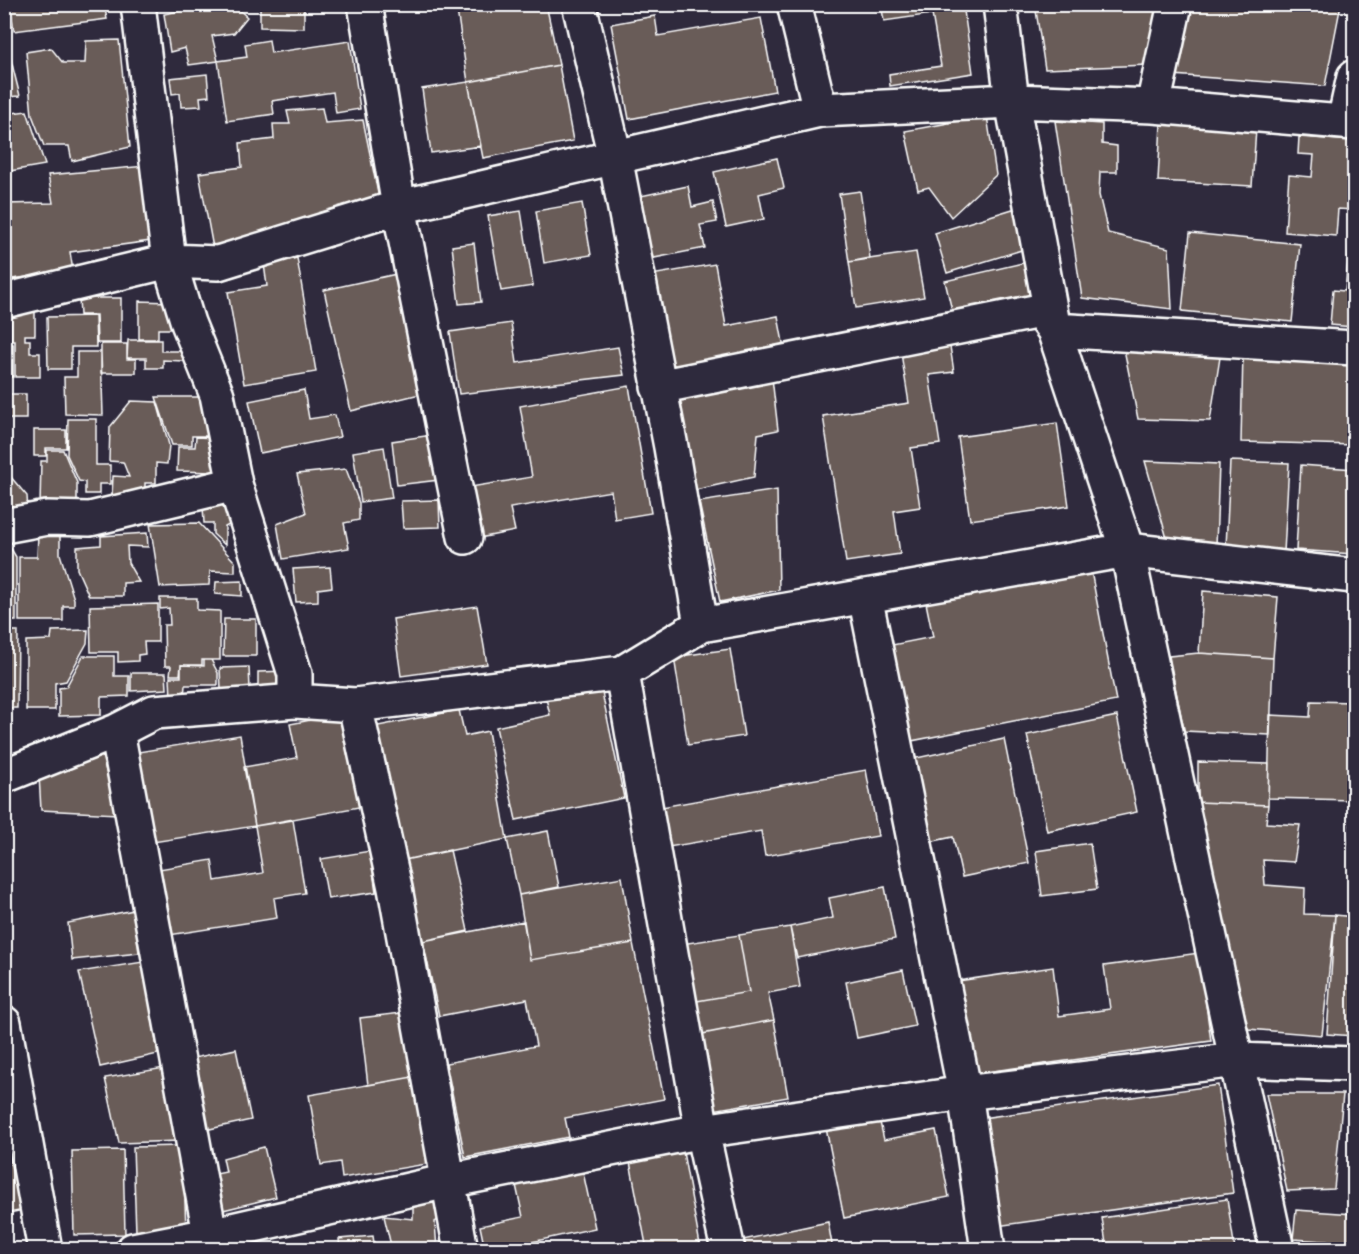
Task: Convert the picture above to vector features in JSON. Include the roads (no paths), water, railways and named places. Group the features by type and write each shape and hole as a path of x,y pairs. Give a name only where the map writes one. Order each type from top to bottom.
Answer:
{"street":[{"path":"138,4 169,261 188,323 217,395 235,484 295,674 295,701"},
{"path":"365,4 399,207 465,537"},
{"path":"579,4 615,157 671,447 701,625"},
{"path":"794,4 820,110"},
{"path":"1000,4 1012,101 1054,330 1127,550 1277,1250"},
{"path":"1153,106 1175,4"},
{"path":"4,301 169,261 218,263 399,207 820,110 1012,101 1153,106 1349,122 1354,77"},
{"path":"658,387 1040,310 1054,330"},
{"path":"1054,330 1354,348"},
{"path":"4,525 47,518 90,519 235,484"},
{"path":"4,776 117,731 154,712 295,701 355,705 622,673 701,625 1127,550 1354,576"},
{"path":"865,596 965,1093 988,1250"},
{"path":"622,673 702,1131 728,1250"},
{"path":"355,705 395,888 461,1250"},
{"path":"117,731 212,1242"},
{"path":"4,1023 45,1250"},
{"path":"133,1250 212,1242 448,1180 702,1131 965,1093 1238,1060 1354,1064"}]}
